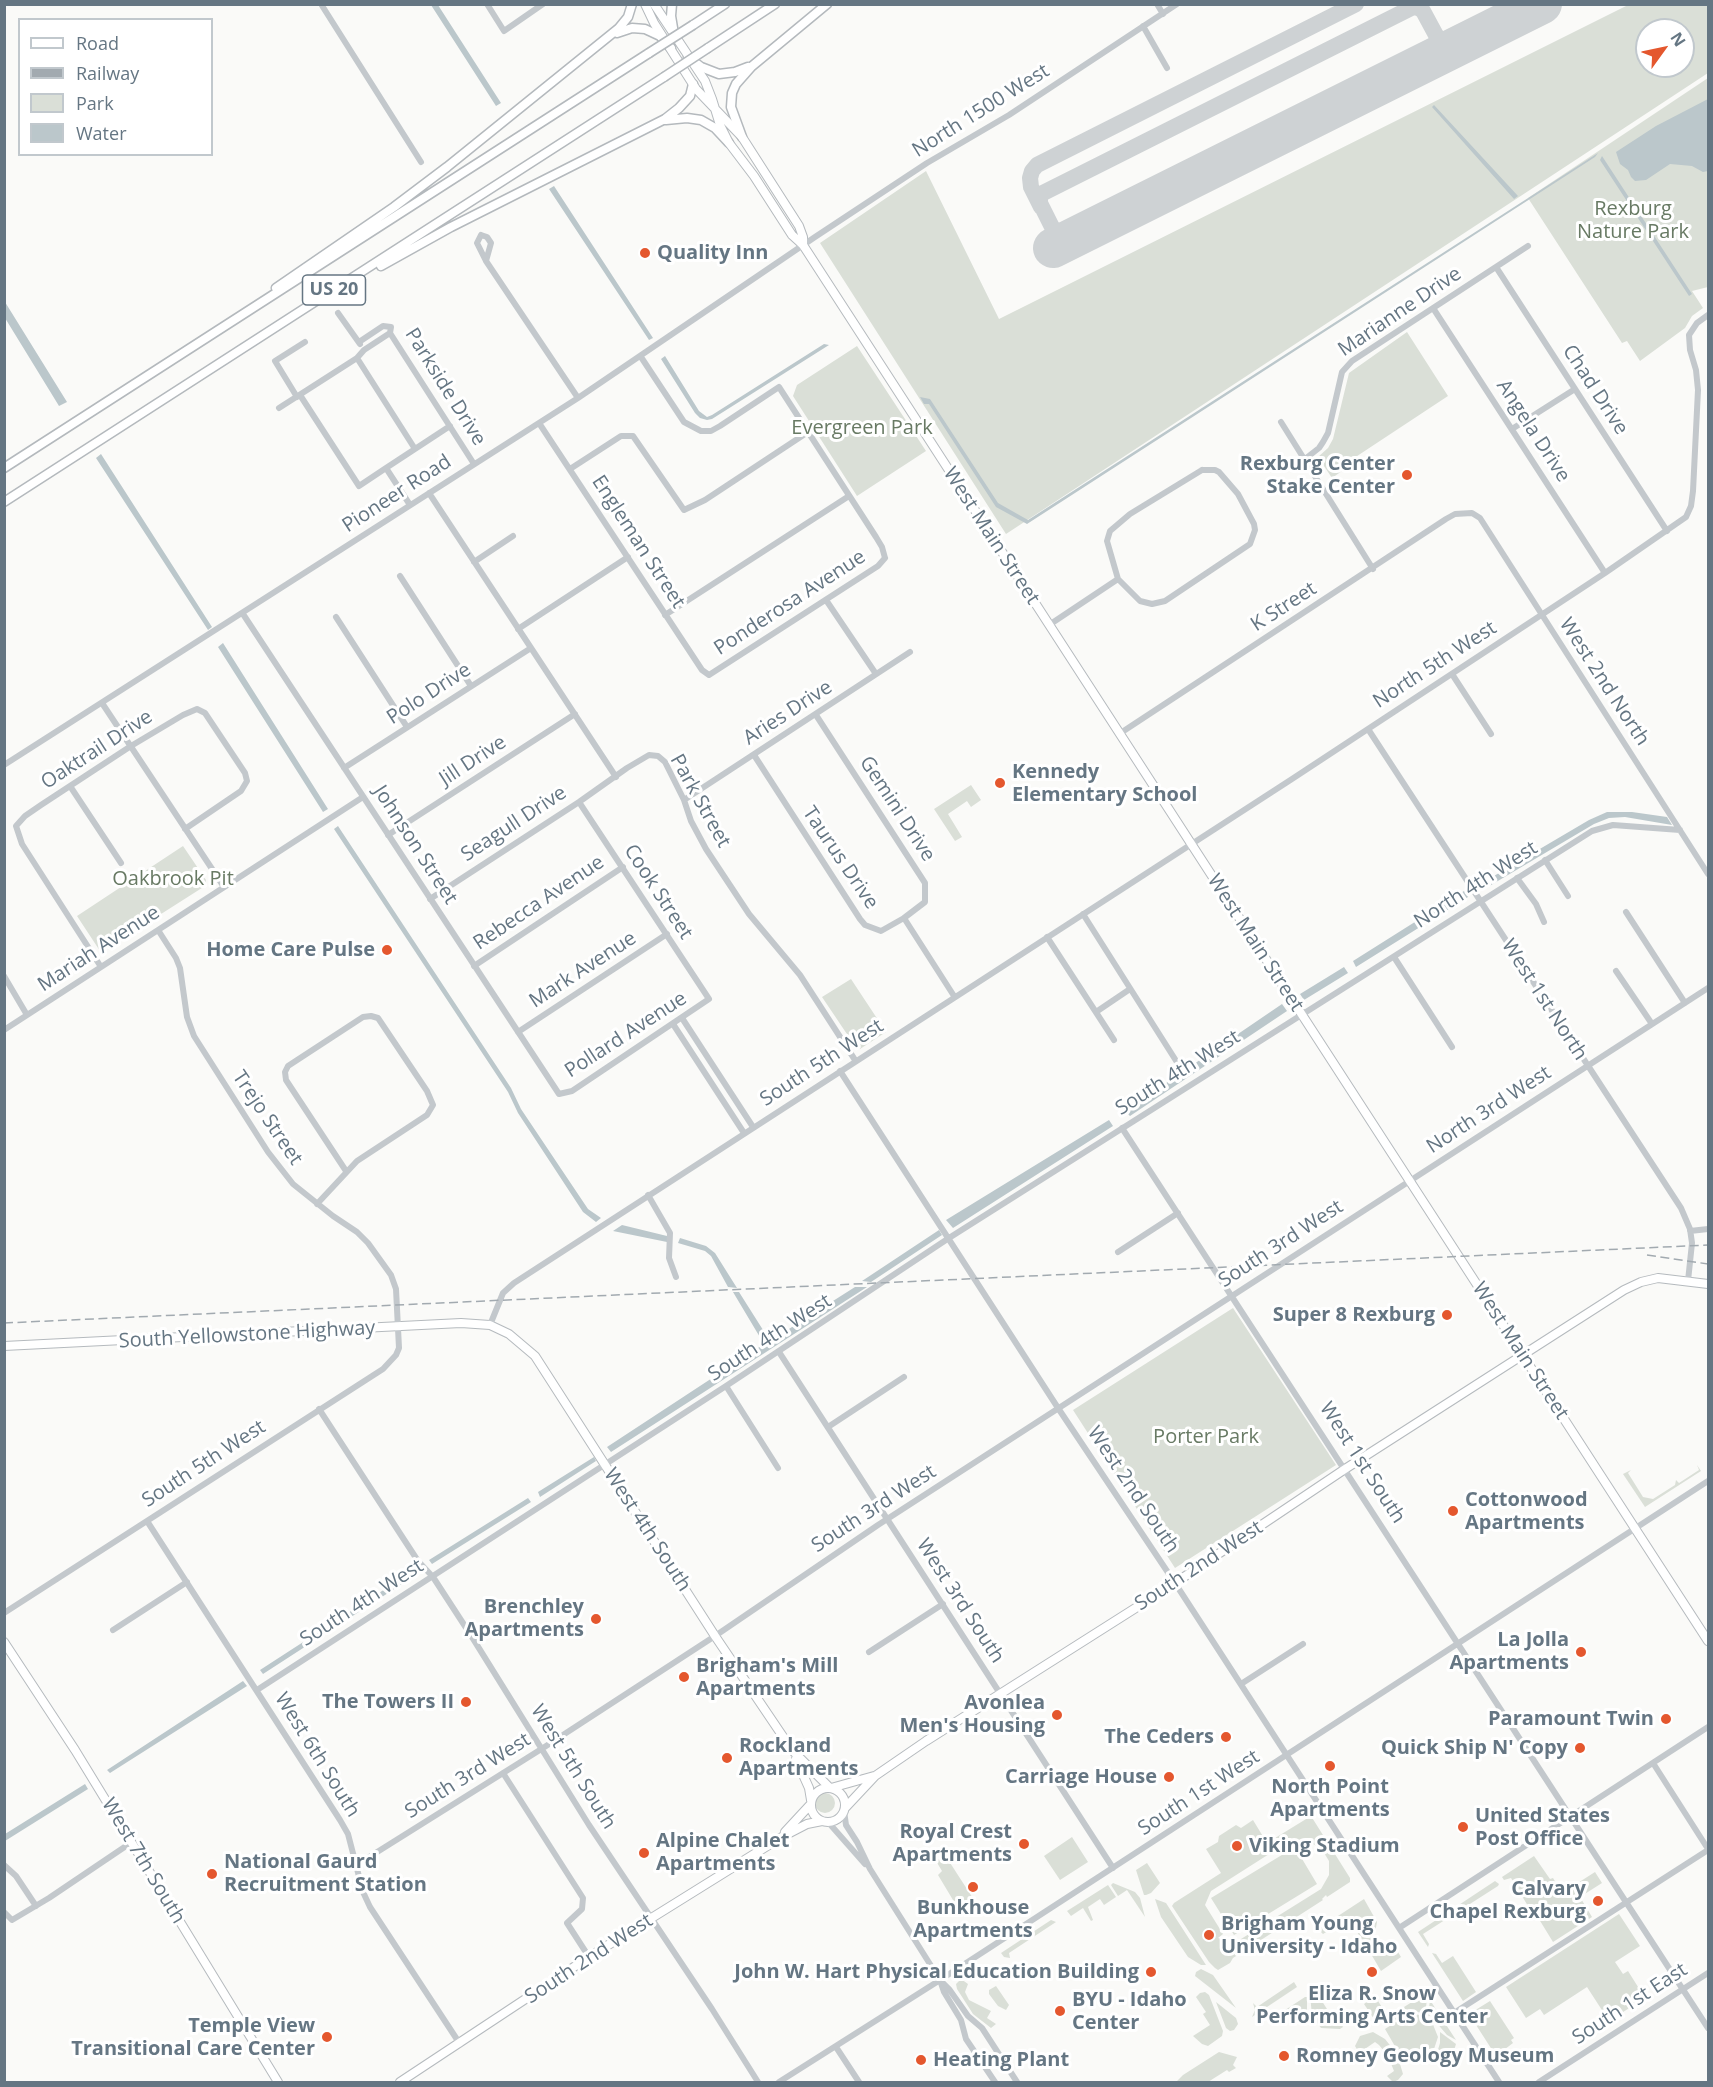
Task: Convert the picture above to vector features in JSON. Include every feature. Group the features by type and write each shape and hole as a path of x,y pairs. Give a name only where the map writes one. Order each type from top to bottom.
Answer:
{"highway":[{"path":"186,352 420,188 600,44 626,21 632,4"},
{"path":"672,4 674,34"},
{"name":"US 20","path":"4,468 725,4"},
{"name":"US 20","path":"4,502 775,4"},
{"path":"742,136 732,112 731,97 740,78 827,4"},
{"path":"600,44 624,30 640,28 660,36 671,48"},
{"path":"688,57 706,70 725,74 740,71 756,63"},
{"path":"313,304 451,227 657,123 684,103 691,94 693,84"},
{"path":"657,123 680,118 701,120 715,128 729,144"}],"main road":[{"name":"West Main Street","path":"645,4 654,23 693,84 742,136 801,230 803,245"},
{"name":"West Main Street","path":"654,4 705,81 729,144 750,170 792,235 803,245 1708,1641"},
{"name":"South 2nd West","path":"844,1809 875,1776 1000,1693 1175,1583 1344,1469 1624,1290 1650,1279 1668,1278 1688,1281"},
{"path":"1688,1281 1708,1284"},
{"name":"South Yellowstone Highway","path":"4,1346 398,1328 461,1323 490,1325"},
{"name":"West 4th South","path":"490,1325 509,1334 535,1356 571,1416 605,1464 715,1636 792,1750 807,1781 811,1802"},
{"name":"West 7th South","path":"4,1642 132,1842 278,2082"},
{"name":"West 4th South","path":"792,1750 830,1788"},
{"name":"South 2nd West","path":"830,1788 875,1776"},
{"path":"830,1788 842,1795 844,1809 838,1819 825,1822 814,1815 811,1802 820,1789 830,1788"},
{"name":"South 2nd West","path":"780,1838 811,1802"},
{"name":"South 2nd West","path":"400,2082 589,1957 780,1838 807,1824 825,1822"}],"street":[{"path":"321,4 421,162"},
{"path":"488,4 504,31 543,4"},
{"path":"1157,4 1163,14"},
{"name":"North 1500 West","path":"803,245 945,151 1009,115 1177,4"},
{"path":"1143,26 1167,68"},
{"name":"Pioneer Road","path":"4,765 578,398 803,245"},
{"name":"Marianne Drive","path":"1305,459 1319,448 1328,433 1338,382 1352,361 1528,246"},
{"path":"486,261 578,398"},
{"name":"Chad Drive","path":"1496,267 1667,531"},
{"name":"Angela Drive","path":"1433,308 1605,573"},
{"path":"338,313 364,350"},
{"name":"North 5th West","path":"1191,843 1542,615 1686,517 1691,506 1698,390 1689,335 1697,323 1708,315"},
{"path":"279,408 357,358 390,330 383,326 359,342"},
{"name":"Parkside Drive","path":"390,330 474,464"},
{"path":"305,342 275,361 359,486 450,426"},
{"path":"640,357 684,422 701,431 711,431 720,426 779,387 882,547 885,558 893,560"},
{"path":"357,358 416,449"},
{"path":"1512,429 1575,389"},
{"path":"1281,422 1373,569"},
{"name":"Engleman Street","path":"539,423 702,670 709,675 712,674"},
{"path":"570,469 621,436 633,436 684,510 705,500 808,432"},
{"path":"386,468 410,505"},
{"path":"1202,470 1219,472 1238,494 1250,513 1255,530 1250,544 1165,601 1152,604 1140,601 1118,579 1107,541 1110,531 1118,522 1202,470"},
{"path":"429,493 616,777"},
{"path":"665,615 849,496"},
{"name":"K Street","path":"1119,734 1446,519 1455,514 1468,513"},
{"name":"West 2nd North","path":"1468,513 1480,518 1708,874"},
{"path":"474,562 513,536"},
{"path":"518,629 628,557"},
{"name":"Ponderosa Avenue","path":"712,674 878,566 885,558"},
{"path":"400,576 471,686"},
{"path":"1049,625 1118,579"},
{"path":"826,600 876,674"},
{"name":"Johnson Street","path":"243,614 559,1094"},
{"path":"336,617 407,728"},
{"name":"Polo Drive","path":"344,768 531,648"},
{"name":"Aries Drive","path":"684,800 910,652"},
{"path":"1452,674 1491,734"},
{"path":"102,703 224,887"},
{"name":"Oaktrail Drive","path":"101,967 22,844 16,829 18,823 25,816 131,746 192,710 202,711 245,773 246,785 185,829"},
{"name":"Jill Drive","path":"388,835 575,714"},
{"name":"Gemini Drive","path":"816,715 924,881 927,897 925,902 904,918"},
{"name":"West 1st North","path":"1368,729 1681,1208 1692,1243 1688,1281"},
{"name":"Park Street","path":"616,777 649,755 654,755 665,762 706,849 749,914 800,975 855,1060"},
{"name":"Taurus Drive","path":"754,755 865,925 881,931 904,918 954,996"},
{"name":"Seagull Drive","path":"430,899 616,777"},
{"path":"70,786 121,863"},
{"name":"Mariah Avenue","path":"4,1030 363,797"},
{"name":"Cook Street","path":"579,802 709,999"},
{"name":"North 4th West","path":"1301,1014 1592,831 1613,825 1680,830"},
{"name":"South 5th West","path":"490,1325 503,1293 514,1283 1191,843"},
{"path":"1545,860 1568,896"},
{"name":"Rebecca Avenue","path":"474,966 623,867"},
{"path":"1517,878 1536,904 1544,922"},
{"path":"1626,912 1685,1003"},
{"path":"1083,914 1180,1067"},
{"name":"Trejo Street","path":"158,930 180,968 188,1017 202,1050 293,1184 357,1232 382,1261 396,1289 398,1328"},
{"name":"Mark Avenue","path":"518,1032 667,934"},
{"path":"1047,937 1114,1040"},
{"path":"1394,957 1452,1047"},
{"path":"1616,971 1652,1024"},
{"path":"4,976 27,1015"},
{"name":"North 3rd West","path":"1409,1181 1708,988"},
{"path":"1096,1012 1130,989"},
{"name":"Pollard Avenue","path":"559,1094 572,1091 709,999"},
{"name":"South 4th West","path":"257,1690 779,1352 950,1238 1301,1014"},
{"path":"317,1204 357,1161 427,1115 433,1105 427,1091 378,1018 371,1016 363,1017 288,1066 285,1072 286,1080 346,1171"},
{"path":"682,1018 753,1127"},
{"path":"673,1024 744,1133"},
{"name":"West 2nd South","path":"840,1071 1499,2082"},
{"name":"West 1st South","path":"1122,1128 1233,1295 1708,2028"},
{"name":"South 3rd West","path":"355,1860 366,1859 543,1748 715,1636 887,1519 1409,1181"},
{"path":"648,1195 670,1233 669,1258 676,1277"},
{"path":"1118,1252 1178,1213"},
{"path":"1690,1231 1708,1229"},
{"name":"South 5th West","path":"4,1613 390,1363 399,1348 398,1328"},
{"name":"West 3rd South","path":"779,1352 1113,1868"},
{"path":"828,1427 904,1377"},
{"path":"726,1386 778,1468"},
{"name":"West 5th South","path":"319,1409 418,1561 433,1577 543,1748 589,1825 758,2082"},
{"name":"South 1st West","path":"779,2082 940,1980 1708,1481"},
{"name":"West 6th South","path":"147,1521 340,1820 348,1834 363,1892 370,1907 460,2044"},
{"path":"113,1630 187,1582"},
{"path":"869,1652 943,1605"},
{"path":"1241,1684 1303,1644"},
{"path":"1399,1928 1708,1727"},
{"path":"1454,2013 1708,1849 1653,1762"},
{"path":"503,1773 583,1899 582,1908 567,1923 589,1957"},
{"path":"844,1809 846,1825 870,1869 940,1980 968,2016 982,2028 1017,2082"},
{"path":"825,1822 870,1869"},
{"path":"4,1912 12,1920 132,1842"},
{"path":"4,1865 16,1876 36,1906"},
{"name":"South 1st East","path":"1539,2082 1708,1973"},
{"path":"940,1980 944,1992 961,2020 966,2039 995,2082"},
{"path":"836,2047 859,2082"}],"green space":[{"path":"1628,5 1708,5 1708,73 1006,534 820,243 926,171 999,319"},
{"name":"Rexburg Nature Park","path":"1708,78 1708,287 1692,291 1703,308 1692,316 1685,328 1640,361 1627,341 1622,343 1528,198"},
{"path":"1407,332 1448,396 1342,466 1342,471 1332,478 1318,457 1328,448 1333,439 1349,373"},
{"name":"Evergreen Park","path":"857,346 926,451 857,496 793,396 797,385"},
{"path":"971,785 981,800 971,807 967,801 948,814 962,837 955,841 934,809"},
{"name":"Oakbrook Pit","path":"183,846 206,880 205,886 100,951 77,916"},
{"path":"851,979 886,1032 860,1049 855,1046 822,997"},
{"name":"Porter Park","path":"1233,1308 1336,1465 1175,1568 1073,1410"},
{"path":"1697,1465 1701,1471 1645,1507 1623,1474 1631,1470 1628,1473 1643,1497 1653,1499 1675,1485 1676,1480 1679,1483 1699,1470"},
{"path":"821,1793 829,1793 835,1799 835,1807 829,1813 821,1813 815,1807 815,1799"},
{"path":"1311,1816 1350,1878 1350,1882 1327,1897 1326,1895 1323,1900 1218,1970 1209,1962 1172,1906 1221,1873 1206,1849 1218,1842 1219,1836 1236,1825 1241,1828 1253,1820 1267,1843","holes":["1303,1839 1321,1848 1329,1861 1329,1875 1321,1889 1241,1939 1230,1942 1218,1938 1223,1934 1205,1905 1211,1891 1288,1842"]},
{"path":"1072,1837 1088,1862 1060,1880 1044,1856"},
{"path":"1295,1847 1317,1884 1234,1935 1211,1898"},
{"path":"945,1855 976,1903 969,1908 963,1907 959,1910 938,1875 942,1871 936,1861"},
{"path":"1534,1856 1550,1879 1553,1878 1562,1893 1595,1872 1602,1883 1580,1897 1592,1917 1553,1942 1534,1911 1528,1915 1524,1909 1528,1906 1511,1878 1504,1880 1502,1877"},
{"path":"1147,1863 1160,1883 1151,1893 1144,1895 1136,1870"},
{"path":"1495,1881 1499,1884 1498,1886 1423,1934 1429,1944 1428,1947 1418,1932"},
{"path":"1113,1883 1135,1892 1140,1898 1145,1917 1127,1890 1118,1896 1111,1885"},
{"path":"1108,1885 1116,1897 1104,1905 1100,1899 1088,1907 1093,1920 1091,1921 1083,1908 1071,1916 1067,1911"},
{"path":"1155,1899 1166,1903 1206,1965 1201,1965 1188,1957 1161,1917"},
{"path":"1364,1899 1377,1922 1374,1939 1365,1944 1351,1923 1347,1926 1344,1921 1323,1934 1318,1929"},
{"path":"1619,1914 1640,1946 1615,1962 1623,1974 1628,1971 1645,1998 1609,2021 1587,1987 1544,2015 1540,2009 1526,2018 1506,1987"},
{"path":"1051,1920 1056,1922 1009,1953 1010,1958 1004,1957 1001,1953"},
{"path":"1381,1947 1398,1952 1401,1957 1381,1971 1371,1954"},
{"path":"1432,1953 1436,1954 1442,1963 1453,1956 1476,1992 1463,2001"},
{"path":"1201,1969 1213,1975 1236,2008 1195,1976 1196,1972"},
{"path":"961,1979 968,1984 965,1992 969,2000 991,2011 987,2018 996,2024 991,2028 973,2014 957,1989 956,1984"},
{"path":"1294,1982 1297,1987 1252,2017 1255,2010 1253,2003 1257,2007"},
{"path":"996,1986 1009,2005 1006,2010 998,2006 989,1994 989,1990"},
{"path":"1318,1988 1320,1992 1318,1995 1336,2023 1340,2022 1343,2027 1340,2029 1321,2028 1312,2016 1310,1994"},
{"path":"1205,1992 1209,1995 1223,2031 1222,2036 1208,2046 1193,2036 1210,2025 1203,2014 1206,2012 1196,1997"},
{"path":"1376,1995 1387,2015 1376,2022 1364,2004"},
{"path":"1423,1995 1427,1999 1426,2007 1430,2016 1409,2012 1384,2026 1385,2019"},
{"path":"1307,1997 1307,2016 1279,2014"},
{"path":"1430,2000 1456,2040 1447,2035 1435,2021 1429,2008"},
{"path":"1490,2001 1514,2038 1511,2040 1513,2043 1496,2056 1469,2014"},
{"path":"1216,2002 1236,2018 1238,2024 1234,2030 1230,2031 1226,2028"},
{"path":"1415,2014 1432,2022 1438,2037 1433,2052 1414,2064 1400,2055 1385,2029 1402,2018"},
{"path":"1373,2032 1385,2039 1397,2054 1403,2074 1398,2080 1393,2082 1387,2076 1394,2071 1388,2056 1379,2045 1375,2042 1359,2053 1355,2046 1360,2036"},
{"path":"1440,2032 1456,2044 1452,2057 1440,2064 1437,2053"},
{"path":"1219,2052 1237,2057 1233,2065 1236,2068 1229,2072 1227,2070 1208,2082 1176,2082 1183,2075"}],"water":[{"path":"431,5 438,5 501,103 496,106"},
{"path":"1708,99 1708,171 1703,172 1692,166 1670,164 1646,180 1635,181 1628,170 1620,164 1616,152 1656,126"},
{"path":"1434,105 1518,196 1514,199 1432,107"},
{"path":"1598,153 1027,524 996,507 929,404 924,404 920,397 930,399 998,503 1028,520"},
{"path":"1602,156 1692,294 1689,296 1600,160"},
{"path":"554,186 653,338 649,340 549,189"},
{"path":"5,302 67,402 59,406 5,318"},
{"path":"824,344 829,345 707,420 695,413 661,359 665,356 699,411 707,417"},
{"path":"101,454 212,627 208,630 96,458"},
{"path":"223,643 328,809 323,812 218,647"},
{"path":"1607,812 1632,812 1667,817 1672,825 1625,817 1609,818 1594,824 1486,888 1482,883 1589,820"},
{"path":"338,826 588,1209 601,1218 596,1222 583,1212 518,1113 508,1092 334,829"},
{"path":"1464,891 1468,897 1356,967 1353,961"},
{"path":"1344,967 1348,973 1304,1000 1300,994"},
{"path":"1282,1004 1287,1011 1130,1116 1125,1111"},
{"path":"1109,1120 1113,1126 953,1228 946,1220"},
{"path":"622,1225 667,1236 667,1242 613,1231"},
{"path":"939,1230 942,1235 871,1282 862,1281"},
{"path":"680,1238 706,1246 715,1253 737,1288 728,1287 711,1256 705,1251 678,1243"},
{"path":"855,1287 867,1287 611,1452 607,1447 764,1344 733,1292 739,1292 770,1341"},
{"path":"594,1457 596,1461 540,1497 538,1492"},
{"path":"528,1498 531,1502 432,1564 429,1560"},
{"path":"419,1567 422,1571 263,1674 260,1670"},
{"path":"243,1681 247,1686 110,1773 107,1770"},
{"path":"85,1784 88,1789 5,1841 5,1834"}],"taxiway":[{"path":"1041,207 1031,187 1030,178 1037,165 1356,4"},
{"path":"1074,238 1060,235 1052,227 1040,203 1043,193 1413,7 1423,11 1437,37 1435,52 1428,61"},
{"path":"1436,35 1442,42 1449,45 1463,44"}],"runway":[{"path":"1053,248 1542,4"}],"railway":[{"path":"4,1323 1708,1245"},
{"path":"1647,1255 1708,1264"}],"place":[{"name":"Quality Inn","path":"645,253"},
{"name":"Rexburg Center Stake Center","path":"1407,475"},
{"name":"Kennedy Elementary School","path":"1000,783"},
{"name":"Home Care Pulse","path":"387,950"},
{"name":"Super 8 Rexburg","path":"1447,1315"},
{"name":"Cottonwood Apartments","path":"1453,1511"},
{"name":"Brenchley Apartments","path":"596,1619"},
{"name":"La Jolla Apartments","path":"1581,1652"},
{"name":"Brigham's Mill Apartments","path":"684,1677"},
{"name":"The Towers II","path":"466,1702"},
{"name":"Avonlea Men's Housing","path":"1057,1715"},
{"name":"Paramount Twin","path":"1666,1719"},
{"name":"The Ceders","path":"1226,1737"},
{"name":"Quick Ship N' Copy","path":"1580,1748"},
{"name":"Rockland Apartments","path":"727,1758"},
{"name":"North Point Apartments","path":"1330,1766"},
{"name":"Carriage House","path":"1169,1777"},
{"name":"United States Post Office","path":"1463,1827"},
{"name":"Royal Crest Apartments","path":"1024,1844"},
{"name":"Viking Stadium","path":"1237,1846"},
{"name":"Alpine Chalet Apartments","path":"644,1853"},
{"name":"National Gaurd Recruitment Station","path":"212,1874"},
{"name":"Bunkhouse Apartments","path":"973,1887"},
{"name":"Calvary Chapel Rexburg","path":"1598,1901"},
{"name":"Brigham Young University - Idaho","path":"1209,1935"},
{"name":"John W. Hart Physical Education Building","path":"1151,1972"},
{"name":"Eliza R. Snow Performing Arts Center","path":"1372,1972"},
{"name":"BYU - Idaho Center","path":"1060,2011"},
{"name":"Temple View Transitional Care Center","path":"327,2037"},
{"name":"Romney Geology Museum","path":"1284,2056"},
{"name":"Heating Plant","path":"921,2060"}]}
